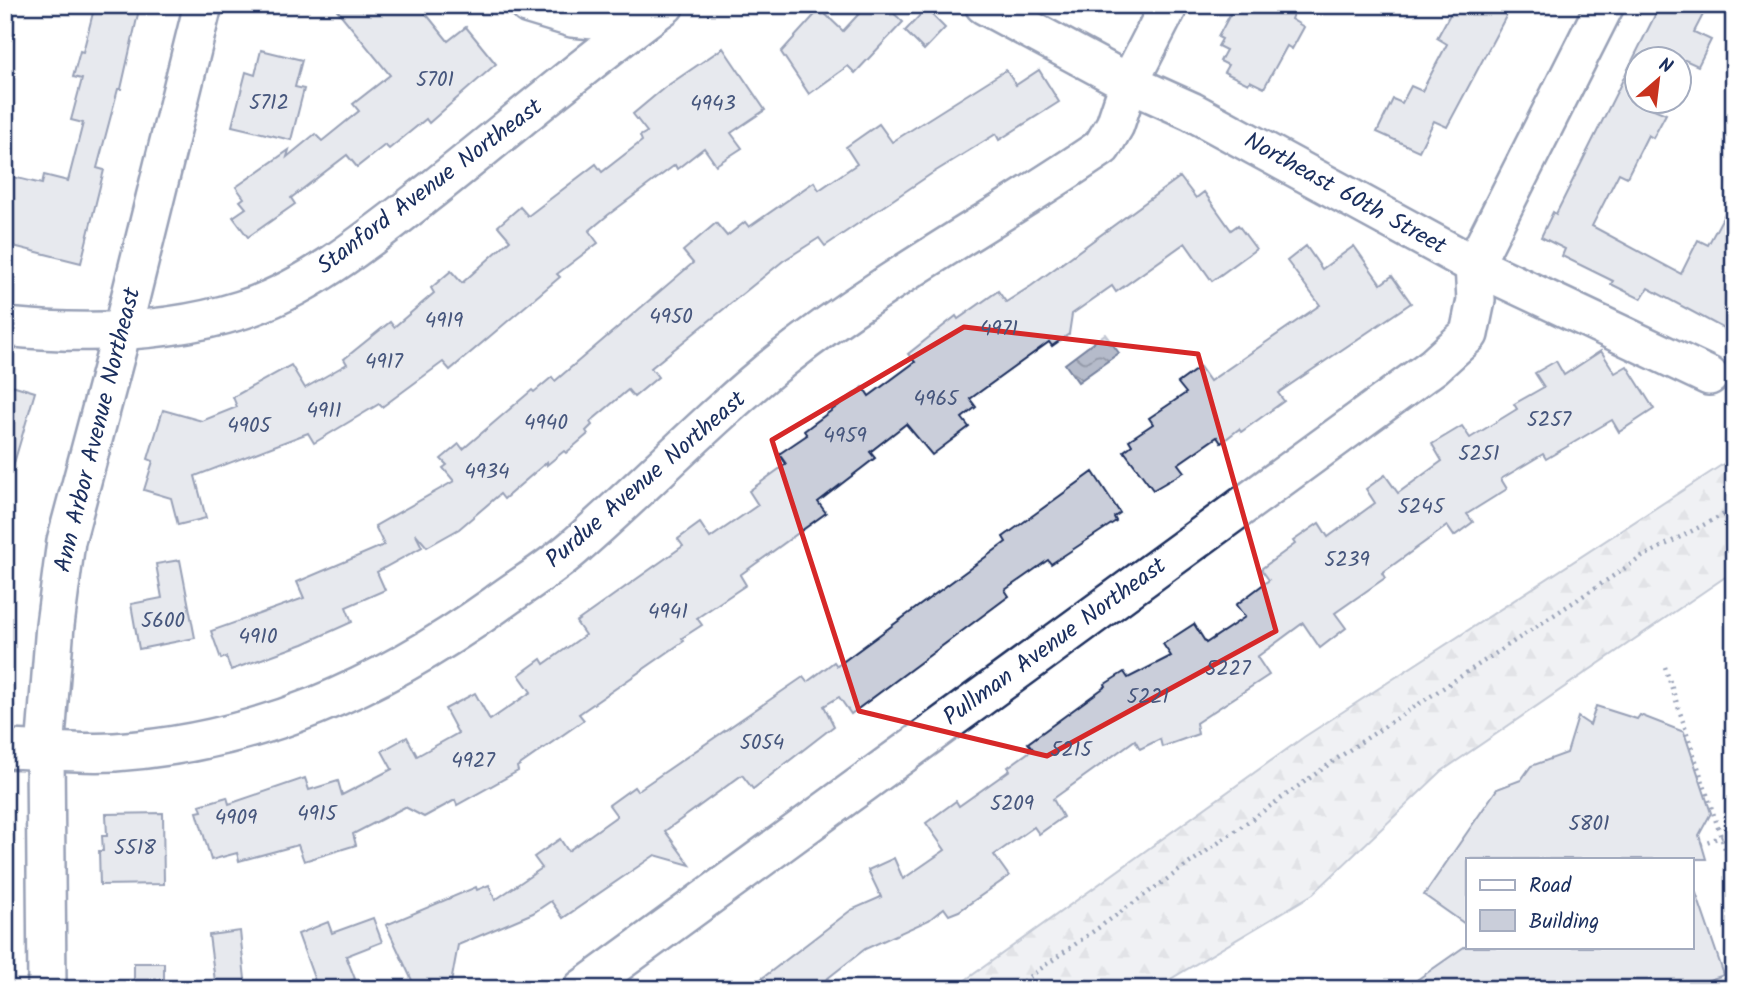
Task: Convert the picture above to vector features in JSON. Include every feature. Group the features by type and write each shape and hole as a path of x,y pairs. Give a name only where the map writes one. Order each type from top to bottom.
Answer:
{"street":[{"name":"Ann Arbor Avenue Northeast","path":"47,989 45,751 55,625 66,541 122,331 203,5"},
{"path":"529,5 572,18 652,15"},
{"name":"Northeast 60th Street","path":"984,5 1129,83 1192,111 1474,265 1709,376"},
{"name":"Purdue Avenue Northeast","path":"5,749 111,752 155,748 242,731 305,710 366,685 443,642 575,547 783,359 878,290 1101,147 1115,125 1129,83 1169,5"},
{"path":"1474,265 1605,5"},
{"name":"Stanford Avenue Northeast","path":"5,327 71,334 122,331 242,310 313,276 386,226 652,15"},
{"name":"Pullman Avenue Northeast","path":"582,989 1434,366 1469,334 1476,300 1474,265"}],"path":[{"path":"1012,989 1355,746 1642,557 1734,509"},
{"path":"1665,667 1734,876"},
{"path":"1702,844 1734,832"}],"highlighted area":[{"path":"964,327 1198,354 1276,631 1047,756 859,711 772,440"}],"green space":[{"path":"1734,457 1734,571 1442,771 1313,894 1164,983 1160,989 953,989 1304,737"}],"water":[{"path":"1105,334 1119,353 1078,382 1065,364"}],"building":[{"path":"95,5 140,5 121,89 118,89 97,168 104,170 81,263 5,244 5,175 42,184 44,175 68,181 83,123 71,120 82,79 73,77 80,51 83,52"},
{"path":"333,5 419,5 448,41 466,27 496,64 429,123 426,119 389,149 385,145 357,167 347,155 291,198 295,204 248,237 233,217 246,208 240,201 244,198 236,187 289,150 287,157 315,134 322,141 359,111 353,104 390,75"},
{"path":"867,5 885,5 903,22 855,73 848,66 809,94 781,52 820,9 843,31"},
{"path":"1235,5 1277,5 1293,14 1291,19 1304,27 1292,49 1287,46 1264,88 1250,81 1248,84 1224,72 1228,65 1220,61 1226,50 1218,46 1222,39 1218,37"},
{"path":"1455,5 1512,5 1447,127 1434,121 1419,151 1377,132 1393,99 1402,103 1411,86 1422,91 1447,44 1437,38"},
{"path":"1660,5 1708,5 1694,32 1711,40 1698,66 1694,64 1694,46 1640,46"},
{"path":"926,9 945,28 924,50 905,31"},
{"path":"723,48 765,110 731,133 742,148 716,165 704,148 677,169 675,165 608,215 589,231 598,243 557,274 560,277 450,370 443,362 382,407 379,404 314,443 308,433 195,476 206,518 178,525 171,498 144,490 153,461 148,459 163,410 202,421 237,407 233,397 291,365 305,388 347,364 344,359 390,322 394,327 434,293 431,288 451,271 462,283 510,240 498,226 520,207 528,216 596,164 602,172 642,141 640,136 647,132 633,114 664,88"},
{"path":"261,50 302,60 295,87 304,89 291,140 232,126 246,72 255,75"},
{"path":"1006,70 1016,85 1039,70 1059,102 999,140 996,134 931,174 825,246 819,238 783,261 651,368 658,377 634,397 628,390 590,422 592,425 586,431 588,434 566,453 564,451 547,465 547,462 504,499 500,494 459,529 427,547 415,533 422,547 377,572 385,590 346,607 352,622 303,644 231,670 226,657 221,659 211,631 304,598 297,582 384,545 375,526 454,481 443,468 447,465 441,459 459,444 463,449 532,390 534,392 552,377 555,381 693,263 683,251 716,223 727,236 745,222 749,227 814,182 819,190 857,164 846,147 879,124 892,142"},
{"path":"1624,77 1624,116 1665,116 1653,138 1648,135 1627,177 1619,173 1592,226 1681,274 1698,240 1708,245 1734,197 1734,334 1648,288 1641,299 1611,284 1613,281 1562,256 1565,249 1541,237 1553,212 1556,214"},
{"path":"1180,177 1196,198 1204,192 1231,230 1238,225 1256,249 1212,281 1185,243 1116,292 1112,286 1072,314 1069,334 1052,346 1049,342 970,399 976,407 962,418 969,427 932,455 906,424 870,452 875,458 818,502 826,513 740,575 746,585 697,618 702,625 682,638 684,641 579,714 584,720 517,767 518,771 457,805 455,800 424,817 405,807 353,834 356,845 304,861 298,845 239,861 237,853 211,860 197,812 202,811 200,805 227,797 229,804 305,778 309,790 338,781 342,795 392,769 382,751 407,737 417,756 458,733 445,709 475,693 490,720 531,692 519,675 541,659 544,664 585,635 576,622 683,546 678,539 700,523 710,538 758,505 749,491 786,464 779,454 807,435 804,431 863,387 869,396 915,362 908,354 956,316 958,319 998,291 1006,302"},
{"path":"1306,246 1322,269 1354,246 1381,284 1392,276 1411,303 1278,393 1284,401 1241,432 1239,429 1221,443 1217,437 1178,464 1184,472 1153,490 1124,451 1132,445 1129,440 1153,424 1149,418 1186,393 1178,383 1200,367 1210,381 1320,305 1287,261"},
{"path":"1601,351 1615,373 1627,366 1654,409 1619,432 1612,420 1546,459 1543,454 1501,479 1507,489 1467,514 1473,522 1454,536 1447,526 1382,573 1385,578 1335,613 1346,628 1320,648 1303,623 1257,657 1269,675 1196,723 1198,734 1162,747 1160,739 1140,749 1135,740 1053,799 1063,817 1039,834 1034,827 994,855 1009,876 959,911 949,915 944,908 929,920 865,949 814,989 748,989 851,910 881,897 868,870 894,858 903,879 945,850 926,823 956,801 959,806 1010,770 1008,767 1033,749 1028,743 1106,686 1105,684 1124,672 1128,678 1171,656 1163,644 1194,624 1206,643 1245,617 1236,605 1269,580 1261,569 1295,544 1293,541 1319,523 1328,537 1375,503 1366,489 1385,475 1398,493 1442,461 1432,444 1462,426 1470,438 1517,409 1514,404 1544,387 1535,373 1556,361 1564,375"},
{"path":"5,383 35,392 12,470 5,469"},
{"path":"1093,472 1120,513 1114,517 1116,521 1051,564 1048,560 1005,590 1009,596 851,714 839,697 824,706 834,726 753,789 742,775 665,831 690,865 655,855 563,918 551,901 533,913 458,945 451,983 439,989 416,989 386,925 476,887 477,890 489,885 495,900 542,868 534,857 560,839 568,851 617,816 609,805 634,787 637,791 803,677 807,682 834,662 837,666 1006,542 1003,537"},
{"path":"180,560 195,638 139,649 131,604 162,598 156,564"},
{"path":"1596,706 1637,719 1640,715 1684,732 1711,813 1699,835 1706,859 1466,858 1466,925 1424,895 1497,789 1521,780 1531,766 1567,753 1578,717 1590,725"},
{"path":"163,813 164,884 100,885 99,851 103,851 102,836 107,836 106,814"},
{"path":"1696,893 1724,975 1683,989 1404,989 1464,947 1694,948"},
{"path":"373,918 382,942 346,956 355,979 350,981 353,989 318,989 298,934 328,922 332,933"},
{"path":"240,931 246,989 216,989 209,935"},
{"path":"134,963 164,963 164,989 134,989"}]}
